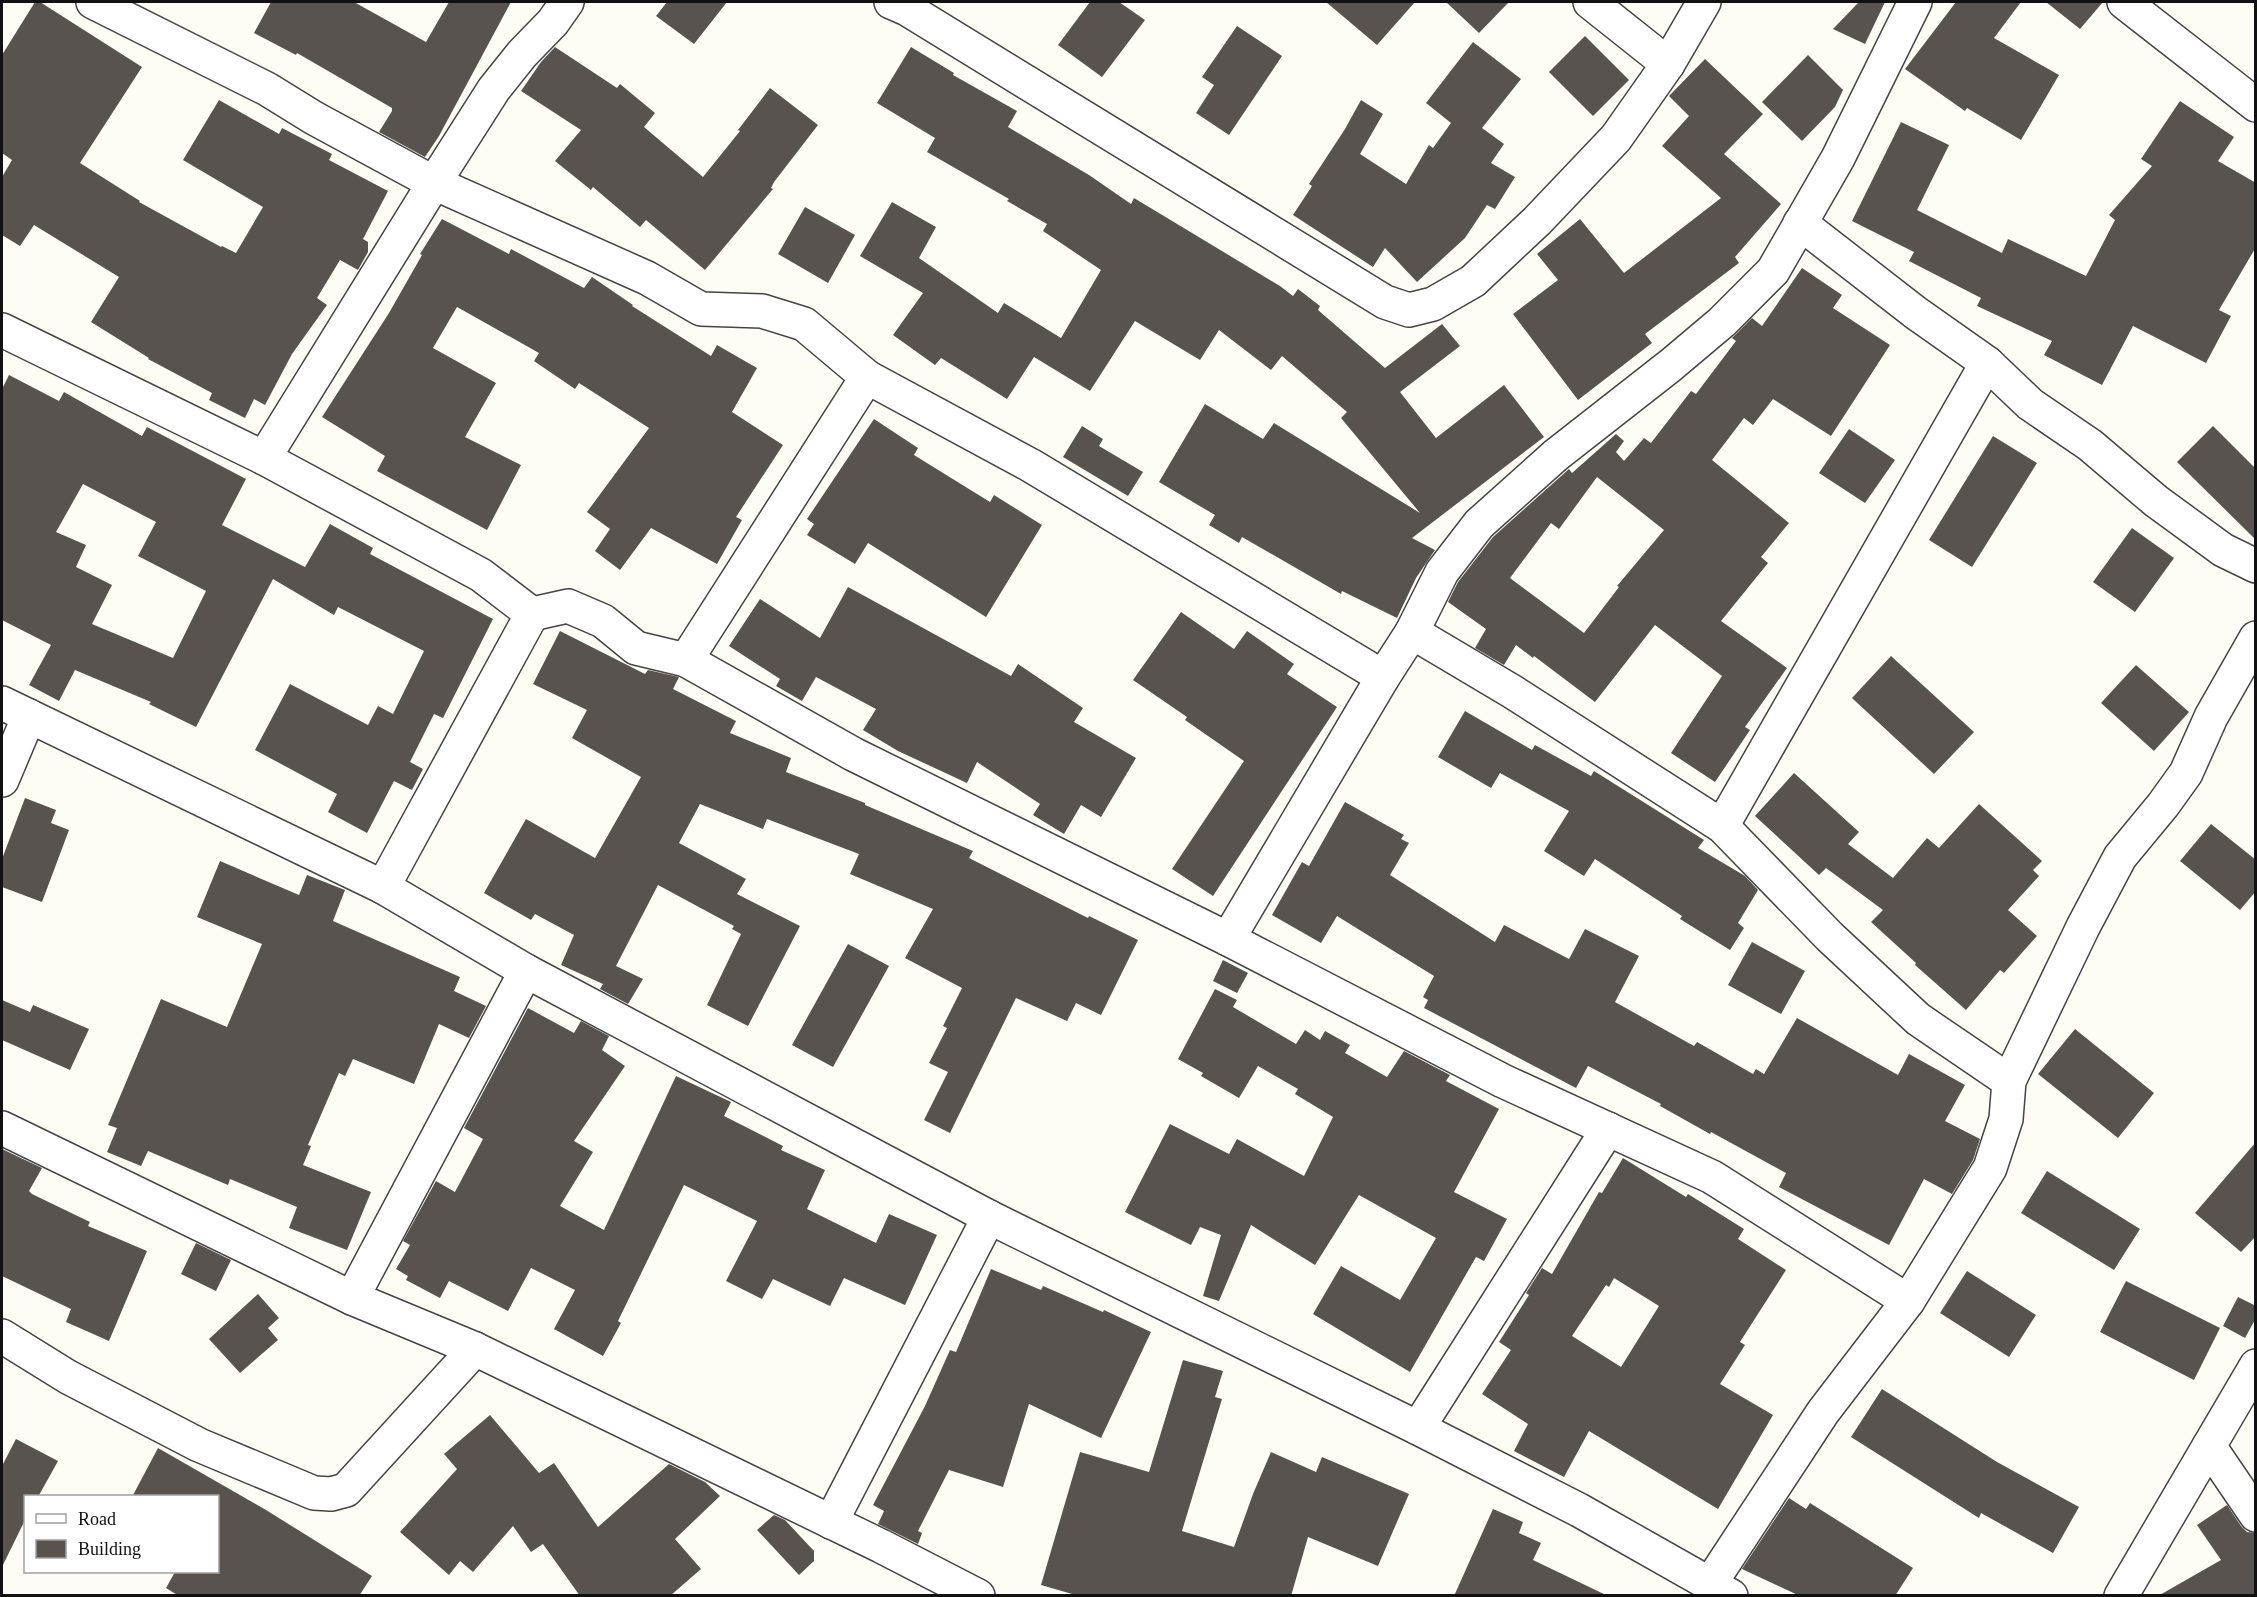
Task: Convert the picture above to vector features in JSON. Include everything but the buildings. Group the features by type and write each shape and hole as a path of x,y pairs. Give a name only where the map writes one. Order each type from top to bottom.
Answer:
{"street":[{"path":"93,2 267,89 314,118 434,183 647,278 701,309 762,311 804,324 867,377 1030,465 1383,677"},
{"path":"264,458 494,89 522,54 553,22 567,2"},
{"path":"891,2 907,9 1060,102 1365,291 1384,302 1409,310 1433,304 1473,281 1537,221 1616,138 1668,64 1704,2"},
{"path":"1590,2 1668,64"},
{"path":"1228,939 1412,632 1442,572 1479,524 1556,455 1722,322 1773,271 1838,158 1915,2"},
{"path":"2124,2 2256,105"},
{"path":"1800,223 1916,313 1987,363 2030,404 2090,446 2156,501 2223,550 2256,566"},
{"path":"2,330 264,458 481,575 532,614"},
{"path":"1722,826 1987,363"},
{"path":"686,660 867,377"},
{"path":"383,887 532,614 568,606 603,621 636,648 686,660 853,754 1228,939 1503,1081 1712,1177 1908,1301"},
{"path":"1412,632 1513,692 1722,826 1830,937 1917,1019 2008,1081"},
{"path":"2,780 15,709 383,887 526,971 989,1217 1418,1428 1579,1510 1720,1590 1823,1412 1908,1301 1990,1168 2006,1119 2008,1081 2083,927 2120,857 2163,805 2186,772 2211,717 2256,638"},
{"path":"352,1298 526,971"},
{"path":"2,1128 352,1298 475,1349 978,1596"},
{"path":"1418,1428 1608,1129"},
{"path":"831,1522 989,1217"},
{"path":"2,1336 68,1377 199,1445 314,1493 323,1494 346,1490 475,1349"},
{"path":"2121,1596 2256,1366"},
{"path":"2209,1446 2256,1515"}]}
